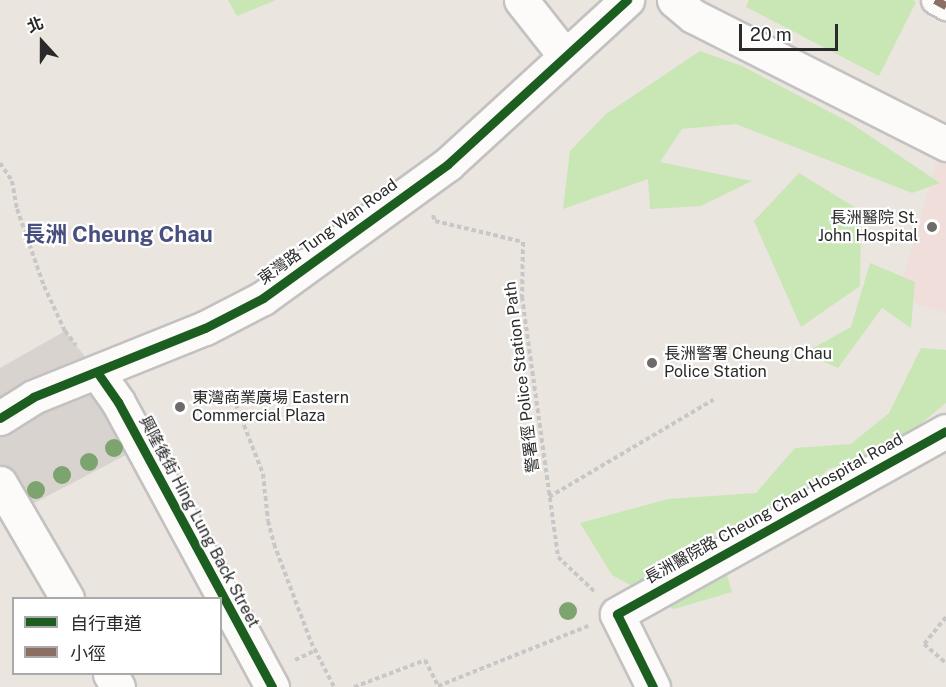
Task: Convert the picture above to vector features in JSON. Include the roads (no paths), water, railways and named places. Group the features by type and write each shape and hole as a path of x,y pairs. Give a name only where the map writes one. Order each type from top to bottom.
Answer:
{"street":[{"path":"521,0 565,56"},
{"name":"東灣路 Tung Wan Road","path":"0,417 33,397 206,328 263,298 448,164 627,0"},
{"path":"674,0 693,16 946,144"},
{"path":"935,0 946,6"},
{"name":"興隆後街 Hing Lung Back Street","path":"97,372 118,402 139,448 222,597"},
{"name":"長洲醫院路 Cheung Chau Hospital Road","path":"653,687 617,614 946,431"},
{"path":"0,483 66,597"},
{"name":"興隆後街 Hing Lung Back Street","path":"222,597 272,687"}],"place":[{"name":"長洲醫院 St. John Hospital","path":"932,227"},
{"name":"長洲警署 Cheung Chau Police Station","path":"652,363"},
{"name":"東灣商業廣場 Eastern Commercial Plaza","path":"180,407"}],"district":[{"name":"長洲 Cheung Chau","path":"118,235"}]}
